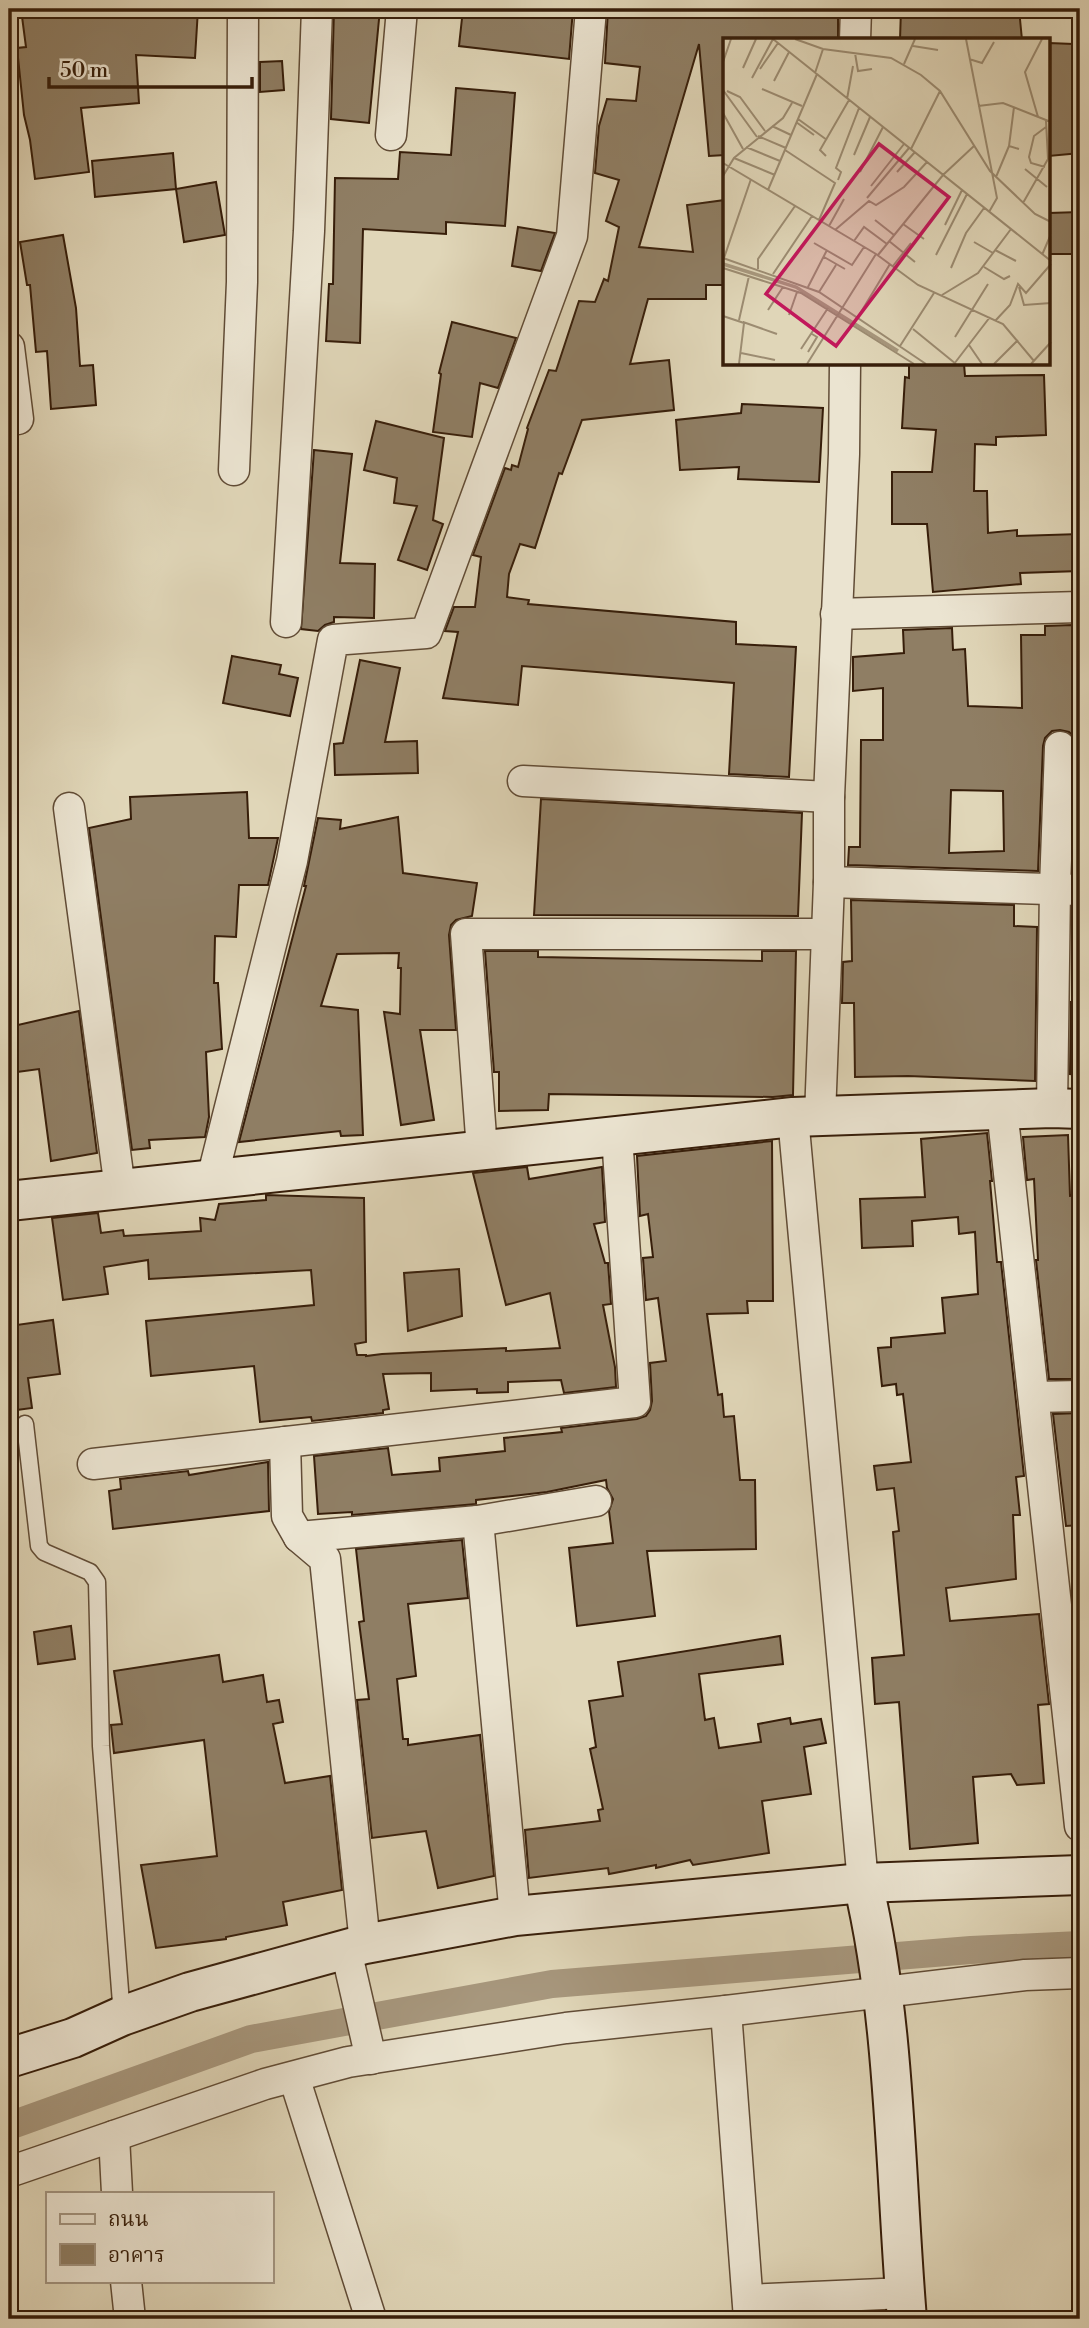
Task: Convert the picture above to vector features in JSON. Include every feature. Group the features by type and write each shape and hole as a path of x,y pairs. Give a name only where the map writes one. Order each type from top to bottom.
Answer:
{"street":[{"path":"234,470 242,282 243,9"},
{"path":"286,622 308,245 317,9"},
{"path":"391,135 402,9"},
{"path":"212,1180 292,861 334,640 426,633 572,236 591,9"},
{"path":"855,38 856,9"},
{"path":"9,348 18,419"},
{"path":"726,2011 749,2310 906,2306 891,2079 881,1983 867,1899 806,1116 829,882 829,797 844,454 845,366"},
{"path":"836,614 1080,607"},
{"path":"9,1201 806,1116 1066,1108 1068,889 1060,747"},
{"path":"523,781 829,797"},
{"path":"69,808 120,1189"},
{"path":"829,882 1068,889"},
{"path":"482,1150 466,934 825,934"},
{"path":"1002,1109 1034,1397 1069,1600 1080,1826"},
{"path":"93,1464 635,1402 617,1136"},
{"path":"1034,1397 1080,1396"},
{"path":"285,1442 287,1516 299,1537 325,1559 356,1947 371,2059"},
{"path":"299,1537 478,1521 596,1502"},
{"path":"478,1521 515,1916"},
{"path":"9,2058 73,2038 122,2016 190,1992 356,1947 515,1916 867,1899 1080,1875"},
{"path":"9,2172 265,2084 348,2062 566,2028 726,2011 881,1983 1080,1973"},
{"path":"295,2077 371,2319"},
{"path":"114,2136 117,2192"},
{"path":"126,2282 130,2319"}],"lane":[{"path":"25,1424 39,1546 44,1552 90,1572 97,1582 102,1746 122,2016"}],"building":[{"path":"21,9 198,9 195,58 136,55 139,103 81,108 89,172 35,179 24,115 17,48 26,47"},
{"path":"334,9 380,9 369,123 331,119"},
{"path":"463,9 573,9 569,59 459,46"},
{"path":"608,9 838,9 838,38 723,38 723,155 709,156 699,44 639,247 693,252 687,205 723,200 723,285 706,285 706,299 648,299 630,364 669,360 674,410 582,420 562,474 559,473 535,548 520,544 509,574 507,597 529,600 528,604 736,622 736,644 796,647 789,777 729,774 734,683 522,666 518,705 443,698 458,632 445,631 454,607 475,607 481,557 473,555 505,468 511,470 512,465 518,467 527,428 549,370 556,371 579,301 595,302 604,279 608,281 619,227 606,221 619,180 595,173 599,126 607,99 636,101 640,67 605,63"},
{"path":"901,9 1019,9 1022,38 900,38"},
{"path":"1050,43 1073,44 1080,95 1080,153 1050,156"},
{"path":"282,61 284,90 260,92 260,62"},
{"path":"456,88 515,93 505,226 446,222 446,234 363,229 360,343 326,341 329,284 333,284 335,178 398,179 400,152 451,155"},
{"path":"173,153 176,189 95,197 92,161"},
{"path":"216,182 225,235 184,242 176,189"},
{"path":"1080,212 1080,254 1050,254 1050,213"},
{"path":"518,227 555,233 541,271 512,266"},
{"path":"63,235 76,308 80,366 93,365 96,405 51,409 47,351 36,352 30,285 27,285 20,242"},
{"path":"452,322 516,338 498,388 480,383 472,437 433,432 439,373"},
{"path":"909,366 964,366 965,376 1044,375 1046,435 996,437 996,445 975,444 974,491 987,491 988,533 1017,530 1017,536 1080,534 1080,571 1020,573 1021,584 933,592 927,524 892,524 892,472 932,472 936,430 902,428 905,377 909,378"},
{"path":"742,404 823,408 819,482 738,479 739,467 680,470 676,420 741,413"},
{"path":"376,421 444,438 433,520 443,524 427,570 398,560 417,506 394,503 397,478 364,470"},
{"path":"314,450 352,454 340,563 375,564 374,618 334,617 334,622 318,631 301,629"},
{"path":"1072,625 1072,642 1080,642 1080,756 1077,756 1076,739 1069,732 1052,731 1045,738 1038,871 848,865 849,847 860,847 861,740 883,740 883,688 853,691 853,657 904,653 903,630 952,628 953,650 965,649 968,706 1022,708 1021,635 1045,635 1045,626","holes":["951,790 1003,791 1004,851 949,853"]},
{"path":"232,656 281,665 279,674 298,678 290,716 223,703"},
{"path":"360,660 400,668 385,742 417,741 418,773 335,775 334,744 343,743"},
{"path":"247,792 249,838 278,838 268,885 239,885 236,937 215,936 214,983 218,983 222,1049 206,1052 209,1117 205,1137 149,1140 150,1148 132,1150 89,828 131,819 130,797"},
{"path":"541,799 802,813 798,916 534,915"},
{"path":"398,817 403,873 477,883 472,916 456,920 451,925 449,935 456,1030 420,1030 434,1120 401,1125 384,1012 400,1014 399,953 337,954 321,1006 358,1010 363,1135 341,1136 340,1131 239,1142 306,886 318,818 341,820 340,829"},
{"path":"851,900 1014,905 1014,926 1037,927 1035,1081 908,1076 855,1077 854,1003 842,1003 843,962 852,961"},
{"path":"485,951 538,951 538,957 762,961 762,951 796,951 793,1095 549,1094 548,1110 499,1111 499,1072 494,1072"},
{"path":"1071,1002 1080,1002 1080,1075 1070,1074"},
{"path":"79,1011 97,1153 51,1161 39,1069 9,1073 9,1027"},
{"path":"987,1133 997,1262 1001,1262 1024,1476 1016,1477 1020,1515 1013,1515 1016,1579 946,1588 950,1621 1039,1614 1049,1704 1038,1705 1044,1783 1017,1785 1011,1774 973,1777 978,1843 910,1849 899,1702 875,1704 872,1658 904,1655 893,1532 899,1531 894,1488 877,1490 874,1466 911,1462 903,1394 897,1395 896,1384 882,1386 878,1348 891,1347 891,1338 945,1333 942,1298 978,1294 975,1232 959,1234 958,1217 912,1221 913,1246 862,1248 860,1199 925,1197 921,1139"},
{"path":"1068,1135 1070,1196 1080,1195 1080,1379 1049,1379 1036,1260 1034,1179 1027,1180 1023,1137"},
{"path":"772,1141 773,1301 747,1301 748,1313 707,1314 718,1395 722,1394 724,1417 734,1416 740,1480 755,1480 756,1549 647,1551 655,1616 577,1626 569,1548 613,1543 609,1511 613,1499 606,1480 547,1492 476,1500 476,1504 352,1515 352,1512 318,1514 314,1456 388,1448 392,1475 440,1471 439,1458 505,1451 504,1438 562,1432 561,1428 646,1416 652,1401 650,1363 666,1361 658,1298 646,1300 643,1258 653,1257 648,1214 640,1216 637,1156"},
{"path":"527,1167 529,1179 602,1167 605,1222 594,1224 605,1263 608,1263 611,1304 603,1305 615,1367 616,1387 564,1393 561,1380 508,1382 508,1392 477,1393 477,1389 431,1391 431,1373 383,1374 389,1409 383,1410 383,1413 312,1421 311,1417 260,1422 254,1366 151,1376 146,1321 314,1305 311,1270 149,1279 148,1260 104,1267 108,1294 63,1300 52,1218 98,1213 101,1233 123,1230 124,1236 201,1231 200,1218 215,1220 219,1204 266,1200 266,1195 364,1198 366,1342 355,1344 357,1355 560,1348 550,1293 506,1305 473,1173"},
{"path":"459,1269 462,1316 408,1331 404,1273"},
{"path":"53,1320 60,1374 28,1378 32,1408 9,1411 9,1326"},
{"path":"1080,1413 1080,1525 1066,1526 1053,1414"},
{"path":"268,1462 269,1511 113,1529 109,1491 121,1489 120,1479 188,1471 189,1475"},
{"path":"462,1540 468,1598 408,1604 416,1676 397,1679 403,1739 408,1739 408,1745 480,1735 494,1876 438,1888 426,1831 372,1838 357,1700 369,1699 359,1622 364,1621 356,1549"},
{"path":"71,1626 75,1659 38,1664 34,1632"},
{"path":"780,1636 783,1664 699,1674 705,1720 714,1718 719,1748 761,1742 758,1724 790,1718 791,1724 821,1719 826,1743 804,1747 811,1794 762,1801 769,1853 693,1865 690,1860 609,1874 608,1868 529,1878 525,1830 600,1821 598,1810 603,1809 590,1749 596,1747 589,1701 623,1696 618,1662"},
{"path":"219,1655 223,1682 263,1675 267,1702 279,1700 283,1722 273,1724 285,1783 330,1776 342,1890 283,1902 287,1925 226,1939 156,1948 141,1865 217,1856 204,1740 114,1753 111,1725 122,1724 114,1671"}],"waterway":[{"path":"9,2126 251,2039 552,1984 971,1950 1080,1945"}]}
